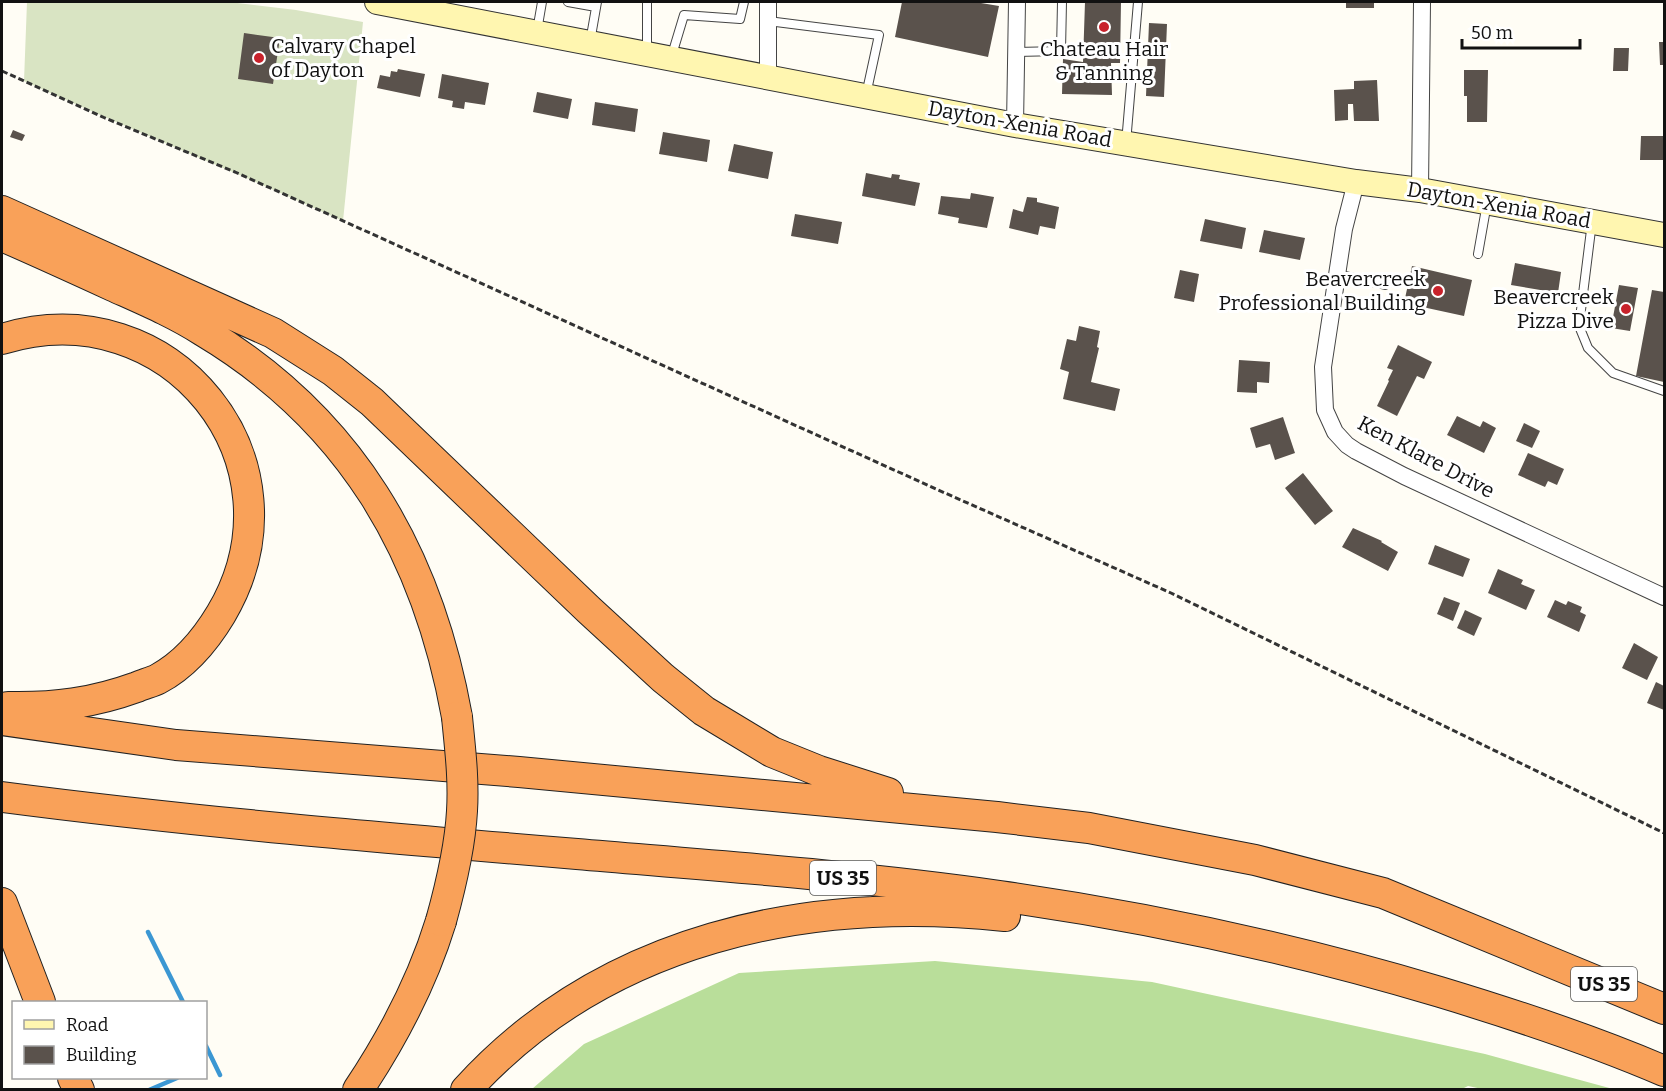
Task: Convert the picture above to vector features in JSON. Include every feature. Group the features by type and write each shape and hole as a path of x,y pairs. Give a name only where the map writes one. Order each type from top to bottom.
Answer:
{"highway":[{"path":"2,211 273,333 311,356 372,402 589,610 663,678 704,711 772,752 819,771 936,811"},
{"path":"2,236 162,308 203,330 242,356 299,404 330,435 376,497 409,556 442,645 457,717 462,764 462,811 455,867 433,947 411,1001 396,1030 358,1089"},
{"path":"2,339 30,331 59,328 88,330 113,335 160,356 184,374 220,415 234,441 242,466 248,492 249,518 247,548 230,599 216,623 199,645 179,664 158,679 84,702 46,708 2,706"},
{"path":"2,720 176,745 507,771 936,811 1089,828 1255,860 1383,893 1549,961"},
{"name":"US 35","path":"2,735 148,757 265,769 503,785 840,815 1015,834 1132,853 1338,897 1424,919 1549,961 1662,1008"},
{"name":"US 35","path":"6,797 230,824 819,875 999,896 1116,914 1291,951 1377,974 1554,1029 1657,1068"},
{"path":"2,903 39,1001"},
{"path":"466,1089 535,1026 592,988 632,967 675,950 730,933 792,921 858,913 939,911 1003,916 1222,950 1377,989 1554,1029"},
{"path":"2,928 38,1001"}],"main road":[{"name":"Dayton-Xenia Road","path":"377,2 1015,125 1356,182 1420,190 1665,235"}],"street":[{"path":"768,2 768,77"},
{"path":"1015,125 1017,2"},
{"path":"1420,190 1422,2"},
{"name":"Ken Klare Drive","path":"1356,182 1344,229 1325,347 1323,389 1325,410 1331,424 1347,445 1404,476 1665,597"}],"lane":[{"path":"537,32 542,2"},
{"path":"568,2 597,4 590,42"},
{"path":"647,2 647,54"},
{"path":"671,58 684,15 740,19 744,2"},
{"path":"1016,52 1061,51 1062,2"},
{"path":"1126,143 1138,2"},
{"path":"768,21 879,35 866,96"},
{"path":"1478,254 1487,203"},
{"path":"1592,222 1579,326 1588,348 1613,373 1665,391"},
{"path":"1337,274 1385,285"}],"path":[{"path":"2,71 105,118 246,176 1171,593 1665,833"}],"green space":[{"path":"27,2 229,2 296,10 363,22 343,221 24,81"},
{"path":"935,961 1152,982 1485,1054 1613,1089 1487,1090 1468,1086 1460,1090 532,1089 584,1044 739,973"}],"building":[{"path":"902,2 975,2 999,6 988,57 895,37"},
{"path":"1085,2 1121,2 1120,63 1111,63 1112,95 1062,94 1063,59 1083,62"},
{"path":"1346,2 1374,2 1374,8 1346,8"},
{"path":"1149,23 1167,24 1164,97 1146,96"},
{"name":"Calvary Chapel of Dayton","path":"244,33 280,38 273,84 238,79"},
{"path":"1659,42 1664,42 1664,65 1660,65"},
{"path":"1614,48 1629,48 1628,71 1613,71"},
{"path":"398,69 425,74 420,97 377,88 380,75 390,77 391,71 397,72"},
{"path":"1464,70 1488,70 1487,122 1467,122"},
{"path":"442,74 489,83 485,105 465,102 464,109 452,107 453,101 438,98"},
{"path":"1377,80 1379,121 1354,121 1353,104 1348,104 1348,120 1335,121 1334,90 1354,89 1354,81"},
{"path":"537,92 572,99 568,119 533,112"},
{"path":"595,102 638,109 635,132 592,125"},
{"path":"13,130 25,135 22,141 10,137"},
{"path":"663,132 710,140 707,162 659,154"},
{"path":"1641,136 1664,136 1664,160 1640,160"},
{"path":"734,144 773,152 768,179 728,171"},
{"path":"866,173 891,178 892,174 900,175 899,179 920,183 915,206 862,196"},
{"path":"971,193 994,197 987,228 958,223 959,218 938,214 941,196 970,199"},
{"path":"1027,197 1037,198 1037,202 1059,207 1055,229 1040,226 1038,235 1009,228 1013,209 1023,212"},
{"path":"795,214 842,222 838,244 791,236"},
{"path":"1205,219 1246,228 1242,249 1200,241"},
{"path":"1264,230 1305,238 1300,260 1259,252"},
{"path":"1515,263 1561,272 1558,293 1511,285"},
{"name":"Beavercreek Professional Building","path":"1412,266 1472,280 1464,316 1404,303"},
{"path":"1180,270 1199,274 1194,302 1174,298"},
{"path":"1619,285 1638,288 1630,331 1611,328"},
{"path":"1652,290 1664,292 1664,382 1636,376"},
{"path":"1079,326 1100,331 1097,347 1099,348 1091,382 1120,389 1115,411 1063,399 1069,372 1060,369 1067,339 1076,341"},
{"path":"1398,345 1432,362 1424,379 1417,376 1397,416 1377,406 1393,370 1387,368"},
{"path":"1239,360 1270,362 1269,383 1257,382 1257,393 1237,392"},
{"path":"1457,416 1480,427 1483,421 1496,428 1484,453 1447,435"},
{"path":"1283,417 1295,453 1275,460 1270,444 1256,448 1250,428"},
{"path":"1524,423 1540,431 1532,448 1516,441"},
{"path":"1528,453 1564,469 1557,485 1548,481 1545,487 1518,475"},
{"path":"1303,473 1333,511 1315,525 1285,488"},
{"path":"1353,528 1382,541 1398,552 1388,571 1342,547"},
{"path":"1435,545 1470,559 1463,577 1428,564"},
{"path":"1498,569 1523,580 1521,584 1535,590 1526,610 1488,593"},
{"path":"1444,597 1460,603 1453,621 1437,614"},
{"path":"1555,600 1566,605 1568,601 1582,607 1580,612 1586,615 1579,632 1547,617"},
{"path":"1465,610 1482,618 1474,636 1457,628"},
{"path":"1634,643 1658,657 1647,680 1622,668"},
{"path":"1656,682 1664,686 1664,710 1647,703"}],"waterway":[{"path":"148,932 182,1001"},
{"path":"207,1048 220,1075"},
{"path":"149,1090 175,1079"}],"place":[{"name":"Chateau Hair & Tanning","path":"1104,27"},
{"name":"Calvary Chapel of Dayton","path":"259,58"},
{"name":"Beavercreek Professional Building","path":"1438,291"},
{"name":"Beavercreek Pizza Dive","path":"1626,309"}]}
